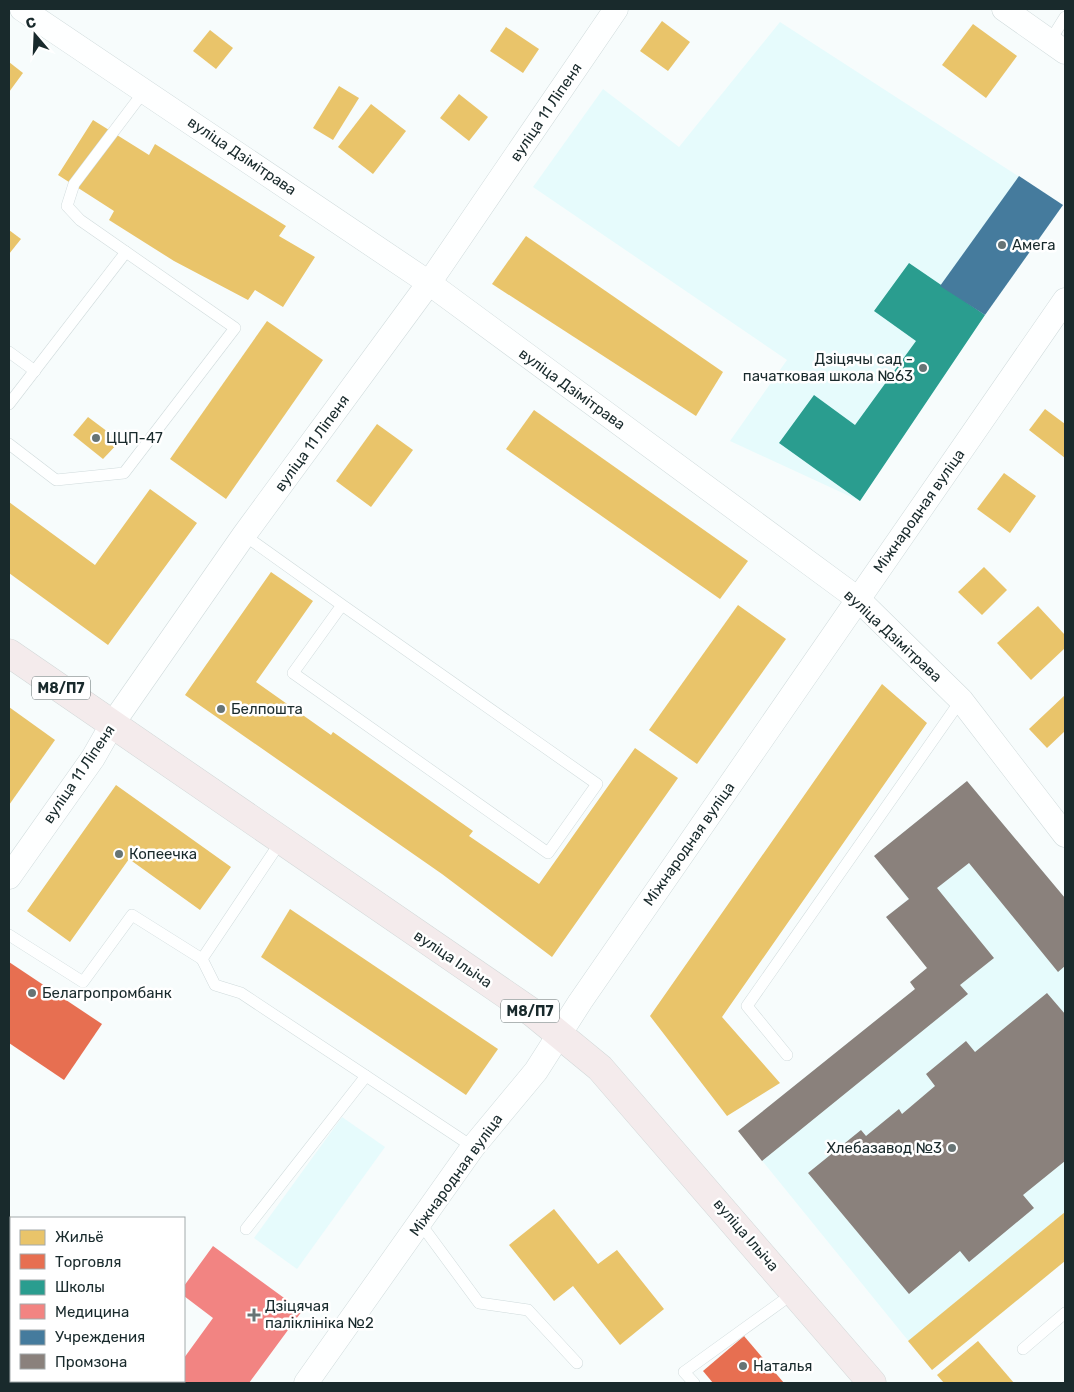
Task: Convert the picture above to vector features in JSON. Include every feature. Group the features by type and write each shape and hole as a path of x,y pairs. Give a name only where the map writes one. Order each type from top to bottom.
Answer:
{"main road":[{"name":"вуліца Ільіча","path":"9,653 534,1013 560,1034 600,1068 872,1383"}],"street":[{"name":"вуліца Дзімітрава","path":"22,9 145,90 429,284 858,599 961,700 1065,835"},
{"name":"вуліца 11 Ліпеня","path":"9,877 93,758 113,723 244,535 429,284 616,9"},
{"path":"1004,9 1058,47"},
{"name":"Міжнародная вуліца","path":"306,1383 473,1147 536,1071 580,1002 1065,300"}],"lane":[{"path":"1058,47 1065,17"},
{"path":"9,444 56,480 124,473 236,328 80,220 67,206 74,184 145,90"},
{"path":"9,404 126,252"},
{"path":"9,352 35,371"},
{"path":"244,535 597,784 548,853 293,673 342,605"},
{"path":"787,1055 747,1006 961,700"},
{"path":"202,959 281,841"},
{"path":"9,935 83,982 132,915 202,959 215,985 241,993 473,1147"},
{"path":"246,1229 366,1076"},
{"path":"420,1223 479,1303 528,1310 577,1363"},
{"path":"694,1383 684,1372 794,1292"},
{"path":"1023,1349 1065,1313"}],"shaded area":[{"path":"780,22 1063,205 985,315 860,501 730,441 787,360 533,187 603,89 679,147"},
{"path":"967,781 1065,898 1065,1261 932,1370 738,1131 915,989 910,982 927,968 886,917 908,899 874,856"},
{"path":"342,1117 385,1147 297,1269 254,1238"}],"building: Жильё":[{"path":"662,21 690,42 668,71 640,51"},
{"path":"973,24 1017,56 986,98 942,65"},
{"path":"506,27 539,49 523,73 490,51"},
{"path":"210,30 233,48 216,69 193,51"},
{"path":"9,62 23,73 9,92"},
{"path":"339,86 359,98 333,140 313,128"},
{"path":"459,94 488,117 469,141 440,118"},
{"path":"371,104 406,131 373,174 338,147"},
{"path":"93,120 149,155 155,144 286,226 279,236 315,257 283,307 255,290 248,300 174,261 109,220 114,211 58,175"},
{"path":"9,230 21,239 9,254"},
{"path":"526,236 723,372 696,416 492,284"},
{"path":"267,321 323,360 226,499 170,459"},
{"path":"1045,409 1065,424 1065,458 1029,430"},
{"path":"534,410 748,561 720,599 506,449"},
{"name":"ЦЦП-47","path":"88,417 120,441 103,459 73,435"},
{"path":"377,424 413,450 371,507 336,481"},
{"path":"1004,473 1036,496 1010,533 977,509"},
{"path":"150,489 197,523 108,645 9,573 9,502 95,565"},
{"path":"984,567 1007,590 982,615 958,592"},
{"path":"271,572 313,601 256,682 331,735 333,732 473,831 469,836 539,884 635,748 678,778 552,957 442,874 185,695"},
{"path":"738,605 786,639 697,764 649,730"},
{"path":"1038,606 1065,635 1065,648 1031,680 997,643"},
{"path":"882,684 927,723 722,1017 780,1083 727,1116 650,1016"},
{"path":"1065,695 1065,731 1047,748 1029,729"},
{"path":"9,707 55,740 9,805"},
{"path":"116,785 231,867 200,910 129,859 70,942 27,911"},
{"path":"290,909 498,1049 466,1095 261,957"},
{"path":"554,1209 598,1264 617,1250 664,1309 620,1345 573,1286 554,1301 509,1245"},
{"path":"1065,1212 1065,1261 932,1370 908,1341"},
{"path":"9,1216 11,1217 9,1272"},
{"path":"978,1341 1014,1383 944,1383 937,1375"}],"building: Торговля":[{"name":"Белагропромбанк","path":"9,962 102,1024 64,1080 9,1043"},
{"path":"744,1336 784,1383 713,1383 703,1371"}],"building: Школы":[{"name":"Дзіцячы сад - пачатковая школа №63","path":"909,263 985,315 860,501 779,443 814,395 855,425 916,341 874,311"}],"building: Медицина":[{"name":"Дзіцячая паліклініка №2","path":"213,1246 302,1311 249,1383 165,1383 185,1382 185,1357 213,1318 185,1297 185,1285"}],"building: Учреждения":[{"name":"Амега","path":"1019,176 1063,205 985,315 940,286"}],"building: Промзона":[{"path":"967,781 1065,898 1065,966 1058,972 969,863 937,888 994,958 960,985 968,994 762,1161 738,1131 915,989 910,982 927,968 886,917 909,899 874,856"},
{"name":"Хлебазавод №3","path":"1047,993 1065,1014 1065,1161 1023,1195 1034,1208 969,1262 960,1251 909,1294 808,1173 861,1130 866,1136 899,1109 902,1114 935,1086 926,1074 966,1041 975,1052"}],"place":[{"name":"Амега","path":"1002,245"},
{"name":"Дзіцячы сад - пачатковая школа №63","path":"923,368"},
{"name":"ЦЦП-47","path":"96,438"},
{"name":"Белпошта","path":"221,709"},
{"name":"Копеечка","path":"119,854"},
{"name":"Белагропромбанк","path":"32,993"},
{"name":"Хлебазавод №3","path":"952,1148"},
{"name":"Дзіцячая паліклініка №2","path":"254,1315"},
{"name":"Наталья","path":"743,1366"}]}
